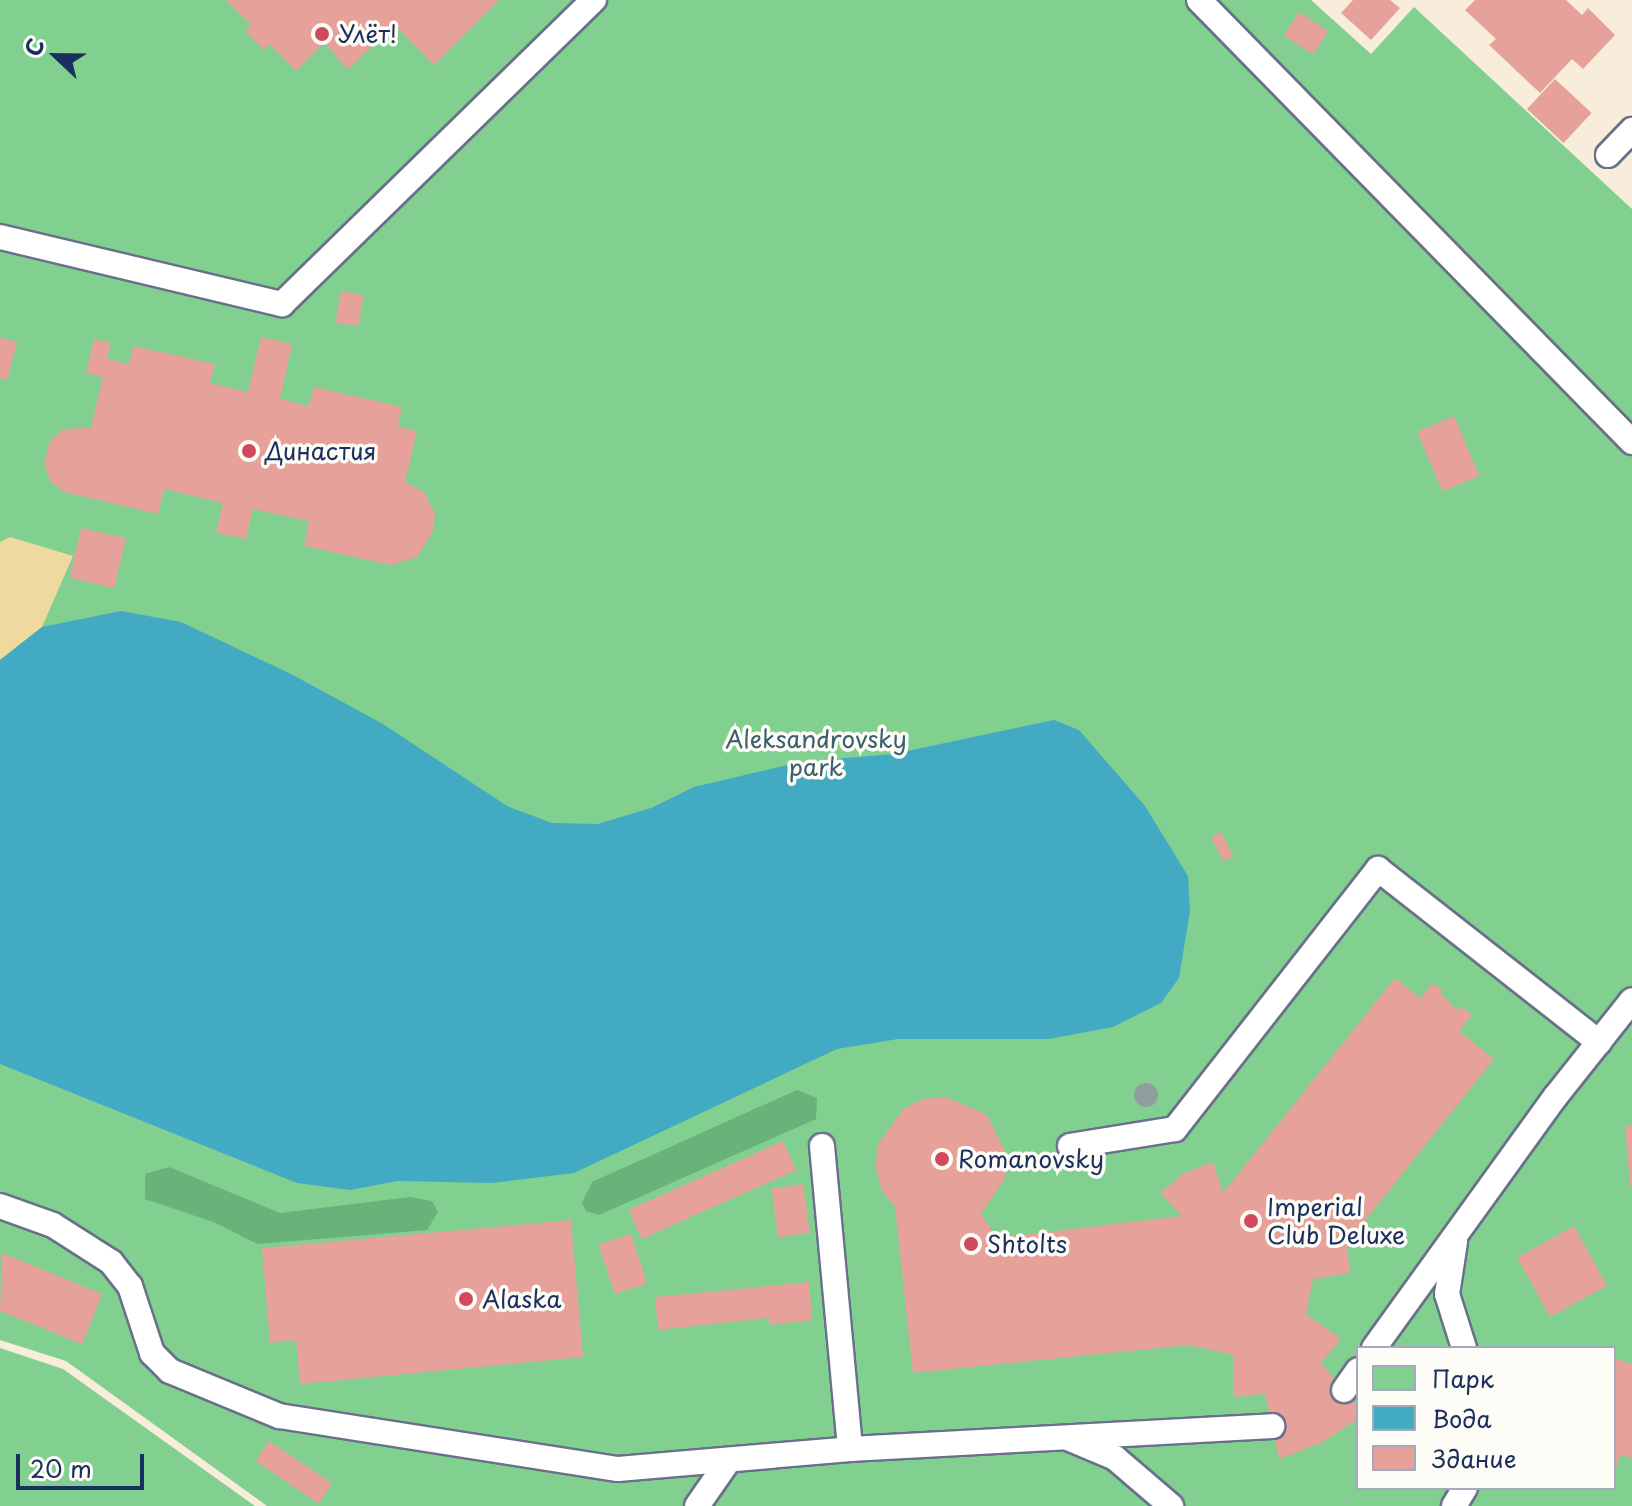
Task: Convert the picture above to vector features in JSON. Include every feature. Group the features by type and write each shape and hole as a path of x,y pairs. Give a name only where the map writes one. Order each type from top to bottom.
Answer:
{"lane":[{"path":"0,237 282,304 594,0"},
{"path":"1199,0 1632,442"},
{"path":"1608,155 1632,130"},
{"path":"1070,1146 1175,1129 1378,869 1599,1042"},
{"path":"1375,1346 1632,1000"},
{"path":"822,1146 850,1449"},
{"path":"0,1206 89,1243 111,1262 130,1286 152,1353 170,1371 279,1416 618,1469 1060,1435 1272,1426"},
{"path":"1460,1228 1447,1294 1463,1346"},
{"path":"1060,1435 1115,1458 1171,1506"},
{"path":"697,1506 729,1460"}],"green space":[{"name":"Aleksandrovsky park","path":"0,0 1311,0 1371,54 1414,7 1632,209 1632,1506 267,1506 66,1361 0,1340"},
{"path":"797,1090 817,1098 816,1119 599,1215 586,1211 582,1203 592,1182"},
{"path":"169,1167 280,1213 410,1197 432,1201 438,1212 427,1230 257,1244 216,1223 145,1199 145,1174"},
{"path":"0,1348 63,1369 255,1506 0,1506"}],"sand":[{"path":"10,537 73,556 42,627 0,660 0,542"}],"water":[{"path":"121,611 181,622 291,674 383,724 507,806 552,823 598,824 651,808 694,787 800,762 893,754 1054,720 1079,730 1145,806 1188,876 1190,911 1179,978 1161,1003 1113,1027 1049,1039 898,1039 837,1049 574,1173 492,1183 398,1181 350,1190 297,1183 0,1064 0,660 42,627"}],"building":[{"name":"Улёт!","path":"226,0 499,0 434,65 395,25 348,69 324,43 296,71 269,44 264,50 245,31 251,25"},
{"path":"1353,0 1390,0 1400,8 1371,40 1341,13"},
{"path":"1475,0 1566,0 1582,15 1588,8 1615,35 1583,69 1572,59 1540,93 1489,45 1496,39 1465,10"},
{"path":"1299,12 1328,31 1313,55 1284,35"},
{"path":"1555,79 1592,113 1564,143 1527,109"},
{"path":"341,291 364,295 358,327 335,323"},
{"path":"0,337 17,342 7,380 0,378"},
{"name":"Династия","path":"261,337 292,344 280,399 309,406 314,387 402,407 398,427 417,431 405,482 424,492 435,514 433,531 417,557 391,565 304,546 309,521 253,509 246,539 216,533 223,503 164,489 158,514 64,492 50,481 44,463 50,441 63,429 91,428 103,377 86,373 94,339 111,343 107,359 129,364 133,346 215,364 210,383 248,392"},
{"path":"1454,416 1479,476 1443,491 1417,432"},
{"path":"81,528 126,538 114,588 70,578"},
{"path":"1221,832 1233,856 1223,861 1211,837"},
{"name":"Imperial Club Deluxe","path":"1395,978 1420,998 1433,983 1458,1010 1461,1006 1472,1015 1459,1031 1494,1059 1347,1243 1350,1273 1313,1279 1306,1314 1341,1339 1321,1363 1356,1405 1356,1420 1323,1442 1279,1459 1265,1394 1233,1397 1233,1355 1189,1345 913,1373 895,1207 882,1191 876,1169 877,1146 903,1109 923,1099 946,1097 987,1115 1007,1155 1005,1178 981,1214 997,1238 1182,1216 1160,1193 1184,1173 1213,1162 1223,1193"},
{"path":"1632,1125 1632,1185 1630,1185 1625,1126"},
{"path":"783,1141 796,1170 642,1239 629,1210"},
{"path":"803,1184 810,1233 778,1237 771,1188"},
{"name":"Alaska","path":"571,1220 583,1357 300,1384 296,1340 270,1343 262,1248"},
{"path":"1574,1226 1607,1285 1550,1317 1517,1258"},
{"path":"631,1234 647,1283 615,1294 599,1245"},
{"path":"2,1253 102,1294 82,1344 0,1311"},
{"path":"809,1282 812,1320 769,1325 769,1318 658,1330 655,1297"},
{"path":"1616,1359 1632,1364 1632,1457 1620,1456 1616,1467"},
{"path":"269,1441 332,1483 319,1503 256,1461"}],"place":[{"name":"Улёт!","path":"322,34"},
{"name":"Династия","path":"249,451"},
{"name":"Romanovsky","path":"942,1159"},
{"name":"Imperial Club Deluxe","path":"1251,1221"},
{"name":"Shtolts","path":"971,1244"},
{"name":"Alaska","path":"466,1299"}]}
